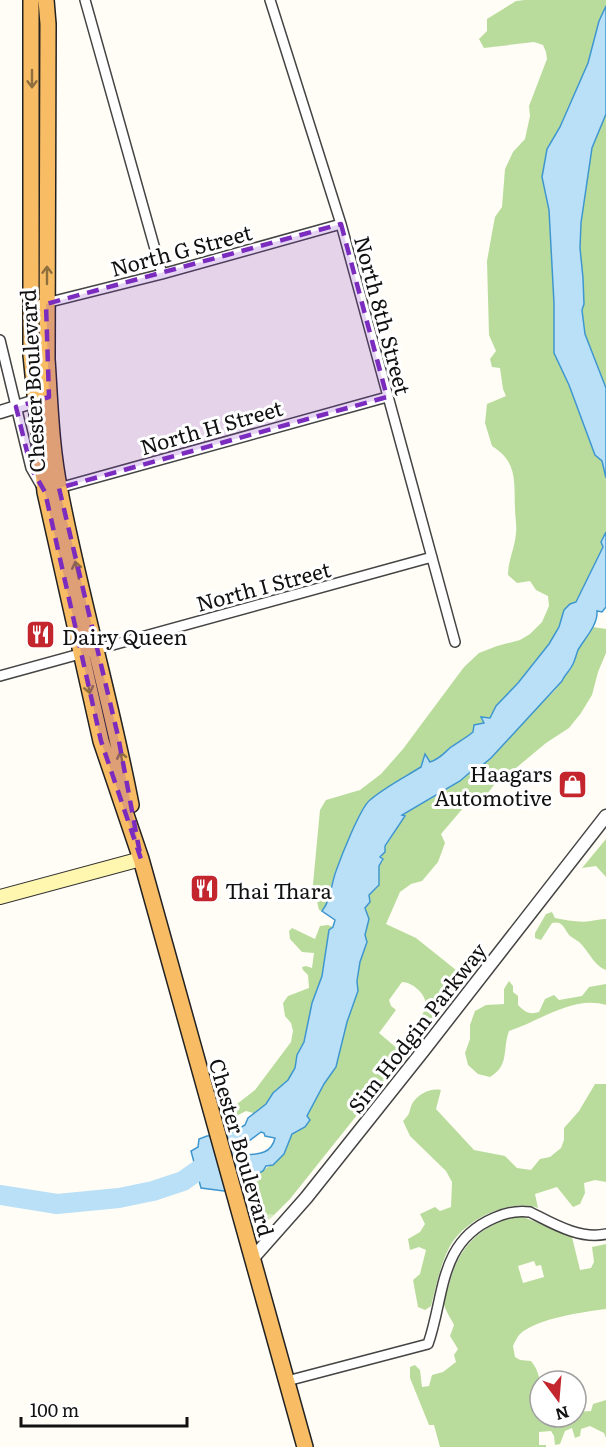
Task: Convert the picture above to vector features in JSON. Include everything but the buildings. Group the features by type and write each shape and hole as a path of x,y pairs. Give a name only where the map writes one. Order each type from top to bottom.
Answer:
{"highway":[{"name":"Chester Boulevard","path":"31,0 31,355 42,399 52,490 87,652 118,736 141,859 305,1447"},
{"name":"Chester Boulevard","path":"42,399 46,304 48,24 46,0"}],"main road":[{"path":"0,897 141,859"}],"street":[{"path":"85,0 162,274"},
{"name":"North 8th Street","path":"270,0 341,224 454,642"},
{"name":"North G Street","path":"30,307 162,274 341,224"},
{"name":"Chester Boulevard","path":"0,340 31,468 52,490"},
{"name":"North H Street","path":"52,490 387,397"},
{"path":"0,412 42,399"},
{"name":"North I Street","path":"0,676 432,557"},
{"name":"Sim Hodgin Parkway","path":"252,1260 328,1170 606,816"},
{"path":"287,1380 428,1344 448,1264 462,1241 486,1221 521,1210 582,1234 592,1236 606,1234"}],"highlighted area":[{"path":"341,224 387,397 59,488 118,736 141,859 101,741 45,492 31,468 16,407 49,397 46,304"}],"green space":[{"path":"606,0 588,63 560,127 547,149 542,177 549,210 554,353 569,385 595,455 602,461 606,478 606,532 603,547 576,602 564,610 559,627 549,644 496,706 490,718 486,718 485,723 473,727 473,732 437,759 430,762 426,755 422,767 377,794 365,806 335,872 325,908 322,911 319,910 313,884 320,810 326,800 360,790 381,774 403,749 464,667 479,653 520,640 530,634 542,622 549,606 548,596 536,590 530,581 517,583 508,575 516,530 513,473 506,459 492,446 485,423 487,404 506,396 500,368 492,367 490,359 496,351 489,335 487,261 495,217 502,207 505,169 513,152 525,139 530,116 529,106 547,59 543,45 534,42 484,48 479,39 487,31 487,19 516,1"},
{"path":"606,114 606,388 585,334 580,248 581,223 592,148"},
{"path":"593,627 606,629 606,653 592,695 581,713 569,728 546,743 516,768 504,772 487,794 464,807 441,834 445,843 438,862 422,881 411,884 400,892 386,924 416,938 466,978 426,1029 418,1022 426,1006 421,992 414,986 402,982 389,1000 391,1006 396,1010 379,1033 405,1055 290,1199 274,1215 267,1214 262,1205 256,1175 278,1160 285,1151 292,1134 305,1127 315,1098 336,1065 358,991 360,962 367,942 365,935 368,916 365,908 370,903 369,895 378,887 379,866 383,861 381,854 405,816 402,815 460,781 491,758 556,689 572,667 578,650"},
{"path":"606,839 606,877 596,866 582,868"},
{"path":"552,912 555,918 573,921 587,922 606,919 606,970 596,963 581,944 570,936 559,923 552,923 541,940 535,938 535,933 546,914"},
{"path":"320,926 333,927 329,930 322,976 312,1003 304,1042 297,1055 295,1068 288,1080 273,1093 260,1110 253,1113 246,1111 230,1119 228,1111 255,1090 291,1042 293,1031 291,1023 285,1016 283,1003 288,996 309,988 308,975 302,967 312,968 314,953 302,952 290,939 289,931 292,928 315,939"},
{"path":"509,981 513,986 513,992 518,996 518,1005 530,1013 539,1012 545,999 554,995 559,1000 582,996 589,987 606,984 606,1005 582,1003 569,1006 509,1031 500,1067 490,1077 478,1074 468,1065 465,1053 470,1039 470,1025 475,1011 486,1005 504,1004 504,989"},
{"path":"595,1084 606,1084 606,1182 595,1180 584,1183 585,1193 580,1204 573,1207 557,1187 535,1194 538,1208 514,1206 476,1220 456,1238 449,1248 431,1306 425,1310 418,1307 413,1280 420,1274 426,1250 419,1247 410,1250 408,1239 420,1232 425,1224 420,1214 435,1207 440,1211 451,1207 452,1182 446,1171 410,1136 403,1121 415,1100 429,1091 441,1090 436,1109 474,1150 505,1156 517,1168 531,1170 540,1159 550,1157 561,1148 564,1128 579,1111"},
{"path":"256,1175 267,1214 274,1215 268,1220 257,1216 246,1181"},
{"path":"521,1216 572,1237 580,1270 591,1268 594,1262 592,1247 606,1244 606,1309 561,1317 538,1324 520,1334 513,1346 515,1357 531,1361 536,1369 528,1369 528,1429 570,1429 565,1431 560,1444 555,1445 551,1431 539,1432 539,1445 546,1445 546,1447 440,1447 434,1425 429,1425 410,1378 410,1367 415,1365 420,1370 422,1387 429,1386 432,1375 443,1372 456,1362 454,1355 458,1349 450,1336 454,1325 444,1304 446,1295 454,1268 467,1246 475,1237 496,1224","holes":["534,1261 536,1266 541,1265 544,1277 523,1283 518,1266"]},
{"path":"606,1400 606,1438 604,1433 588,1427 588,1411 591,1411 593,1404"},
{"path":"572,1429 581,1429 580,1436 575,1438"}],"water":[{"path":"606,6 606,114 592,148 581,223 580,248 585,334 606,388 606,478 602,461 595,455 569,385 554,353 549,210 542,177 547,149 560,127 588,63 599,21"},
{"path":"606,532 606,607 602,612 597,611 593,626 562,681 491,758 460,781 402,815 405,816 385,846 385,852 380,857 383,859 379,866 379,885 369,895 370,902 365,908 369,919 365,935 367,942 360,962 357,981 358,991 347,1022 336,1067 307,1116 310,1120 305,1127 292,1134 284,1154 273,1165 266,1166 263,1171 224,1191 201,1188 191,1151 198,1147 199,1139 230,1134 245,1125 248,1118 266,1104 273,1093 288,1080 295,1068 297,1055 304,1042 312,1003 322,976 329,930 333,927 335,920 322,911 346,844 366,805 382,791 421,767 425,754 430,762 437,759 473,732 474,725 484,723 481,717 490,718 496,706 549,644 559,627 564,610 576,602 603,547 601,542","holes":["261,1132 265,1136 275,1138 270,1148 262,1153 240,1155 243,1152 237,1150"]}],"waterway":[{"path":"0,1195 57,1204 119,1198 153,1191 183,1181 217,1157"}],"place":[{"name":"Dairy Queen","path":"41,635"},
{"name":"Haagars Automotive","path":"573,784"},
{"name":"Thai Thara","path":"204,889"}]}
